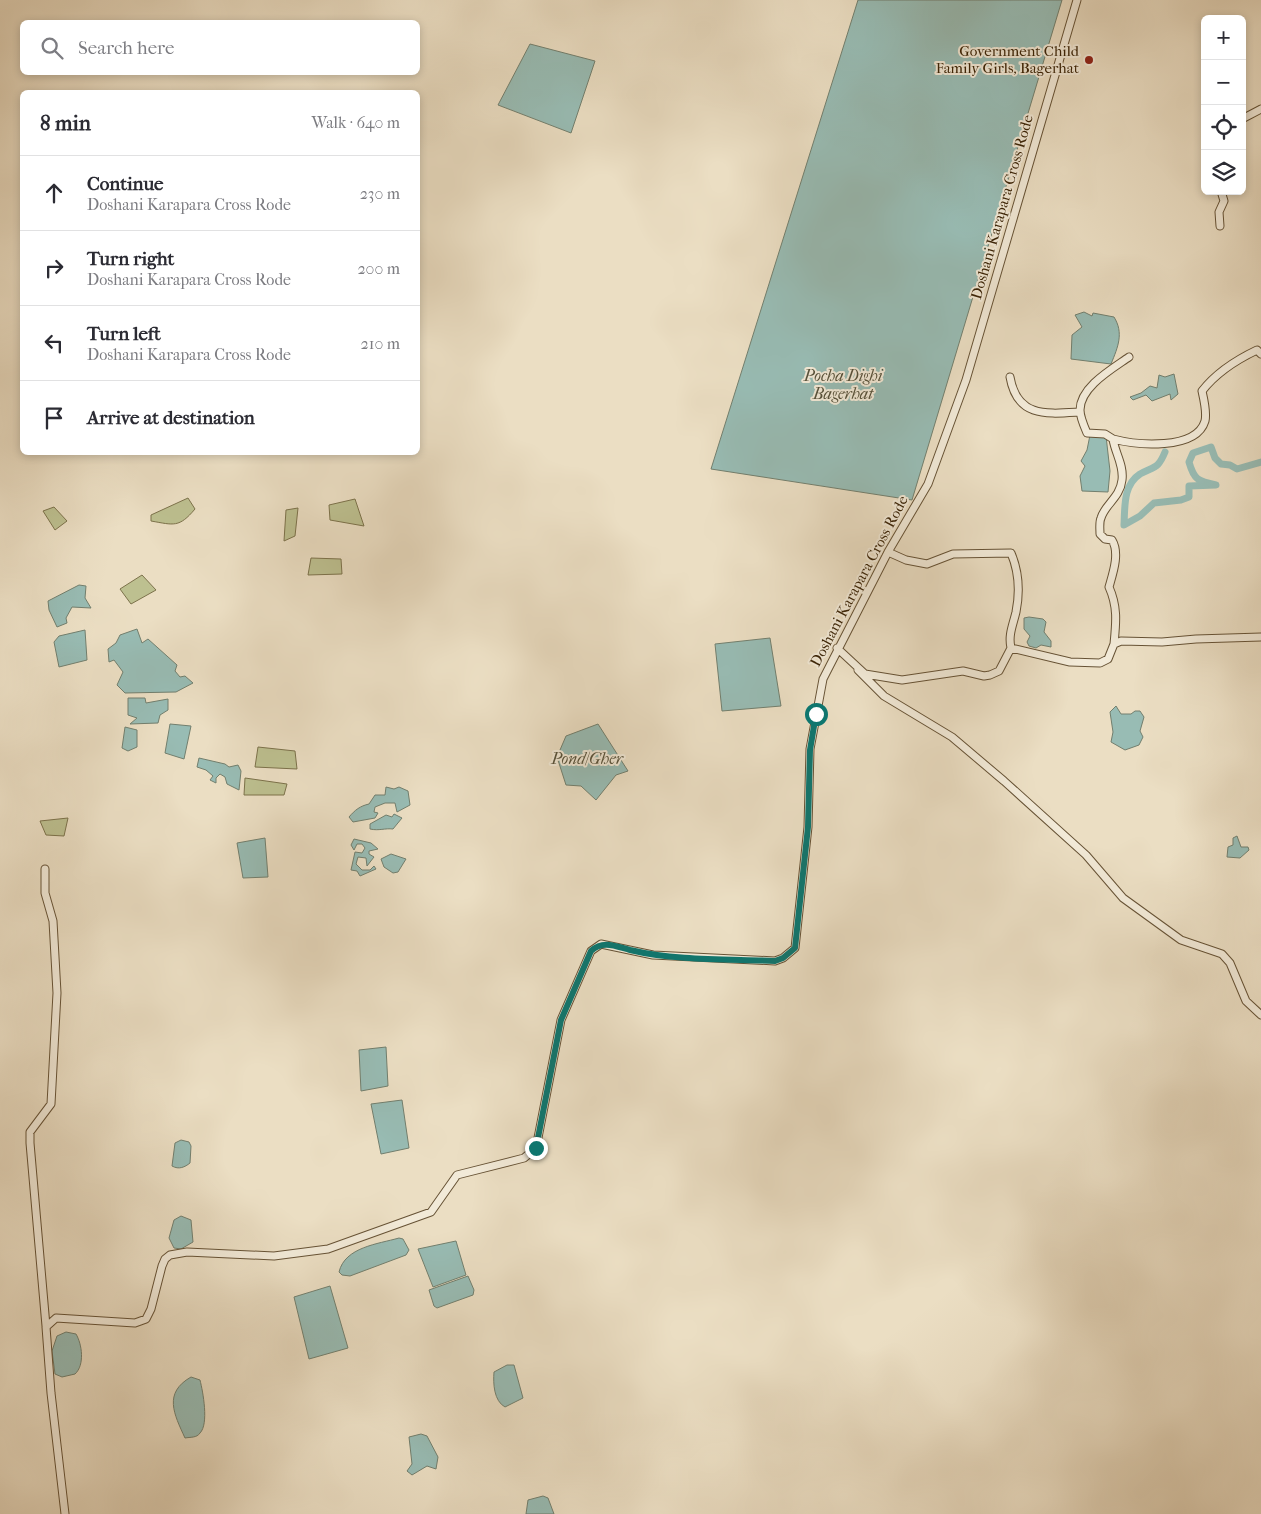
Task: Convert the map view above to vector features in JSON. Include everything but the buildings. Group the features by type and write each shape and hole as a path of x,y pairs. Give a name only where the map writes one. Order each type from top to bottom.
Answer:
{"street":[{"name":"Doshani Karapara Cross Rode","path":"46,1327 49,1322 56,1318 135,1323 146,1319 151,1309 162,1266 165,1259 170,1255 187,1252 274,1256 328,1249 431,1212 457,1175 524,1158 533,1153 536,1148 561,1020 591,951 601,944 653,955 775,961 790,954 795,948 808,827 810,750 823,679 836,648 888,552 928,484 966,380 1077,0"},
{"path":"1246,117 1261,109"},
{"path":"1220,226 1219,212 1224,201 1222,195"},
{"path":"1129,358 1091,387 1081,401 1080,412 1087,433 1106,434 1113,439 1144,444 1186,440 1198,433 1205,421 1202,391 1209,381 1238,359 1256,350 1261,354"},
{"path":"1010,377 1012,388 1020,402 1038,414 1080,412"},
{"path":"1011,648 1070,662 1100,663 1108,659 1114,644 1117,613 1115,600 1109,587 1114,571 1116,546 1112,540 1105,539 1100,534 1101,518 1118,494 1122,480 1122,465 1115,452 1113,439"},
{"path":"858,670 874,678 902,680 963,671 984,676 999,671 1011,648 1009,636 1016,609 1018,568 1011,553 953,554 927,564 906,560 888,552"},
{"path":"1114,644 1121,641 1162,642 1261,637"},
{"path":"836,648 884,696 952,737 998,776 1086,855 1123,898 1181,940 1222,954 1230,963 1246,1000 1261,1015"},
{"path":"45,869 45,893 53,921 57,993 51,1104 30,1132 30,1143 51,1393 66,1514"}],"green space":[{"path":"188,498 195,509 185,519 176,524 151,521 151,515"},
{"path":"355,499 364,526 330,520 329,505"},
{"path":"54,507 67,521 55,530 43,511"},
{"path":"298,508 295,536 284,541 286,510"},
{"path":"311,558 341,559 342,574 308,575"},
{"path":"142,575 156,590 131,604 120,589"},
{"path":"258,747 295,751 297,769 255,767"},
{"path":"245,778 287,784 284,795 244,795"},
{"path":"68,818 64,836 46,835 40,821"}],"water":[{"name":"Pocha Dighi Bagerhat","path":"858,0 1062,0 912,500 711,469"},
{"path":"530,44 595,61 571,133 498,105"},
{"path":"1084,312 1092,316 1093,313 1114,317 1119,329 1119,340 1111,364 1071,359 1072,335 1082,327 1075,315"},
{"path":"1174,374 1178,394 1171,400 1170,394 1152,401 1146,395 1133,400 1130,397 1141,393 1150,386 1157,388 1159,375 1165,377"},
{"path":"1090,435 1106,436 1110,471 1108,492 1082,491 1080,476 1085,466 1081,461 1087,450"},
{"path":"79,585 86,586 85,598 91,608 72,607 66,618 67,623 57,627 49,610 48,601"},
{"path":"1024,618 1043,619 1046,622 1044,632 1051,641 1051,647 1041,645 1036,648 1029,646 1027,642 1030,636 1024,629"},
{"path":"137,629 142,643 148,639 177,665 175,671 180,677 185,676 193,683 176,692 125,693 117,685 123,672 114,660 109,662 108,649 116,643 120,635"},
{"path":"85,630 87,660 59,667 54,642 59,636"},
{"path":"770,638 781,706 722,711 715,644"},
{"path":"128,698 145,698 146,703 168,699 168,710 160,715 158,723 130,724 137,718 128,715"},
{"path":"1116,706 1121,714 1131,714 1135,711 1140,711 1144,717 1140,731 1143,737 1139,745 1125,750 1111,742 1113,732 1110,712"},
{"path":"170,724 191,726 184,759 165,753"},
{"name":"Pond/Gher","path":"598,724 628,771 616,775 596,800 581,786 566,785 557,757 566,736"},
{"path":"125,727 137,730 137,747 128,751 122,748"},
{"path":"199,758 225,764 229,767 238,765 241,771 239,790 227,784 225,777 220,774 216,778 216,783 210,780 213,776 206,770 197,767"},
{"path":"386,787 394,789 399,787 408,791 410,805 397,812 395,803 385,803 375,807 374,812 378,813 375,818 353,822 349,817 360,807 369,804 375,795 385,795"},
{"path":"394,814 402,818 393,829 370,829 370,824 386,815 392,817"},
{"path":"1237,836 1241,847 1248,847 1249,850 1240,858 1227,857 1228,847 1233,845 1233,838"},
{"path":"265,838 268,877 243,878 237,843"},
{"path":"354,839 371,843 378,849 369,851 369,854 374,857 367,866 366,858 358,857 356,864 362,870 370,870 374,866 376,869 360,876 357,871 351,870 355,852 362,853 365,848 362,844 357,844 354,850 351,845"},
{"path":"391,854 406,859 398,872 393,873 384,867 381,859"},
{"path":"386,1047 388,1086 361,1091 359,1050"},
{"path":"402,1100 409,1148 381,1154 371,1104"},
{"path":"181,1140 189,1142 191,1146 190,1163 184,1167 177,1168 172,1166 175,1143"},
{"path":"181,1216 191,1220 193,1242 181,1249 174,1248 169,1238 174,1220"},
{"path":"399,1238 403,1239 409,1250 406,1255 350,1276 342,1275 339,1272 342,1264 355,1252 372,1245"},
{"path":"456,1241 466,1275 433,1287 418,1249"},
{"path":"468,1276 474,1290 473,1295 437,1308 434,1306 429,1290"},
{"path":"330,1286 348,1348 309,1359 294,1297"},
{"path":"66,1332 76,1334 80,1343 81,1360 75,1374 62,1377 55,1374 52,1351 57,1336"},
{"path":"507,1365 514,1365 523,1398 505,1407 498,1401 496,1396 494,1372"},
{"path":"191,1377 200,1380 205,1415 203,1429 199,1435 185,1438 177,1421 173,1405 177,1390 182,1383"},
{"path":"421,1434 427,1436 438,1457 436,1469 427,1466 412,1475 407,1471 412,1464 409,1437"},
{"path":"543,1496 548,1498 554,1514 526,1514 528,1500"}],"waterway":[{"path":"1165,452 1158,464 1140,474 1130,484 1126,497 1124,525 1140,516 1154,503 1181,500 1189,497 1189,486 1216,485 1201,481 1195,476 1189,462 1193,453 1211,447 1215,458 1221,464 1230,465 1237,469 1261,462"}],"place":[{"name":"Government Child Family Girls, Bagerhat","path":"1089,60"}],"route":[{"path":"536,1148 561,1020 591,951 596,946 606,944 653,955 775,961 790,954 795,948 808,827 810,750 816,714"}]}
